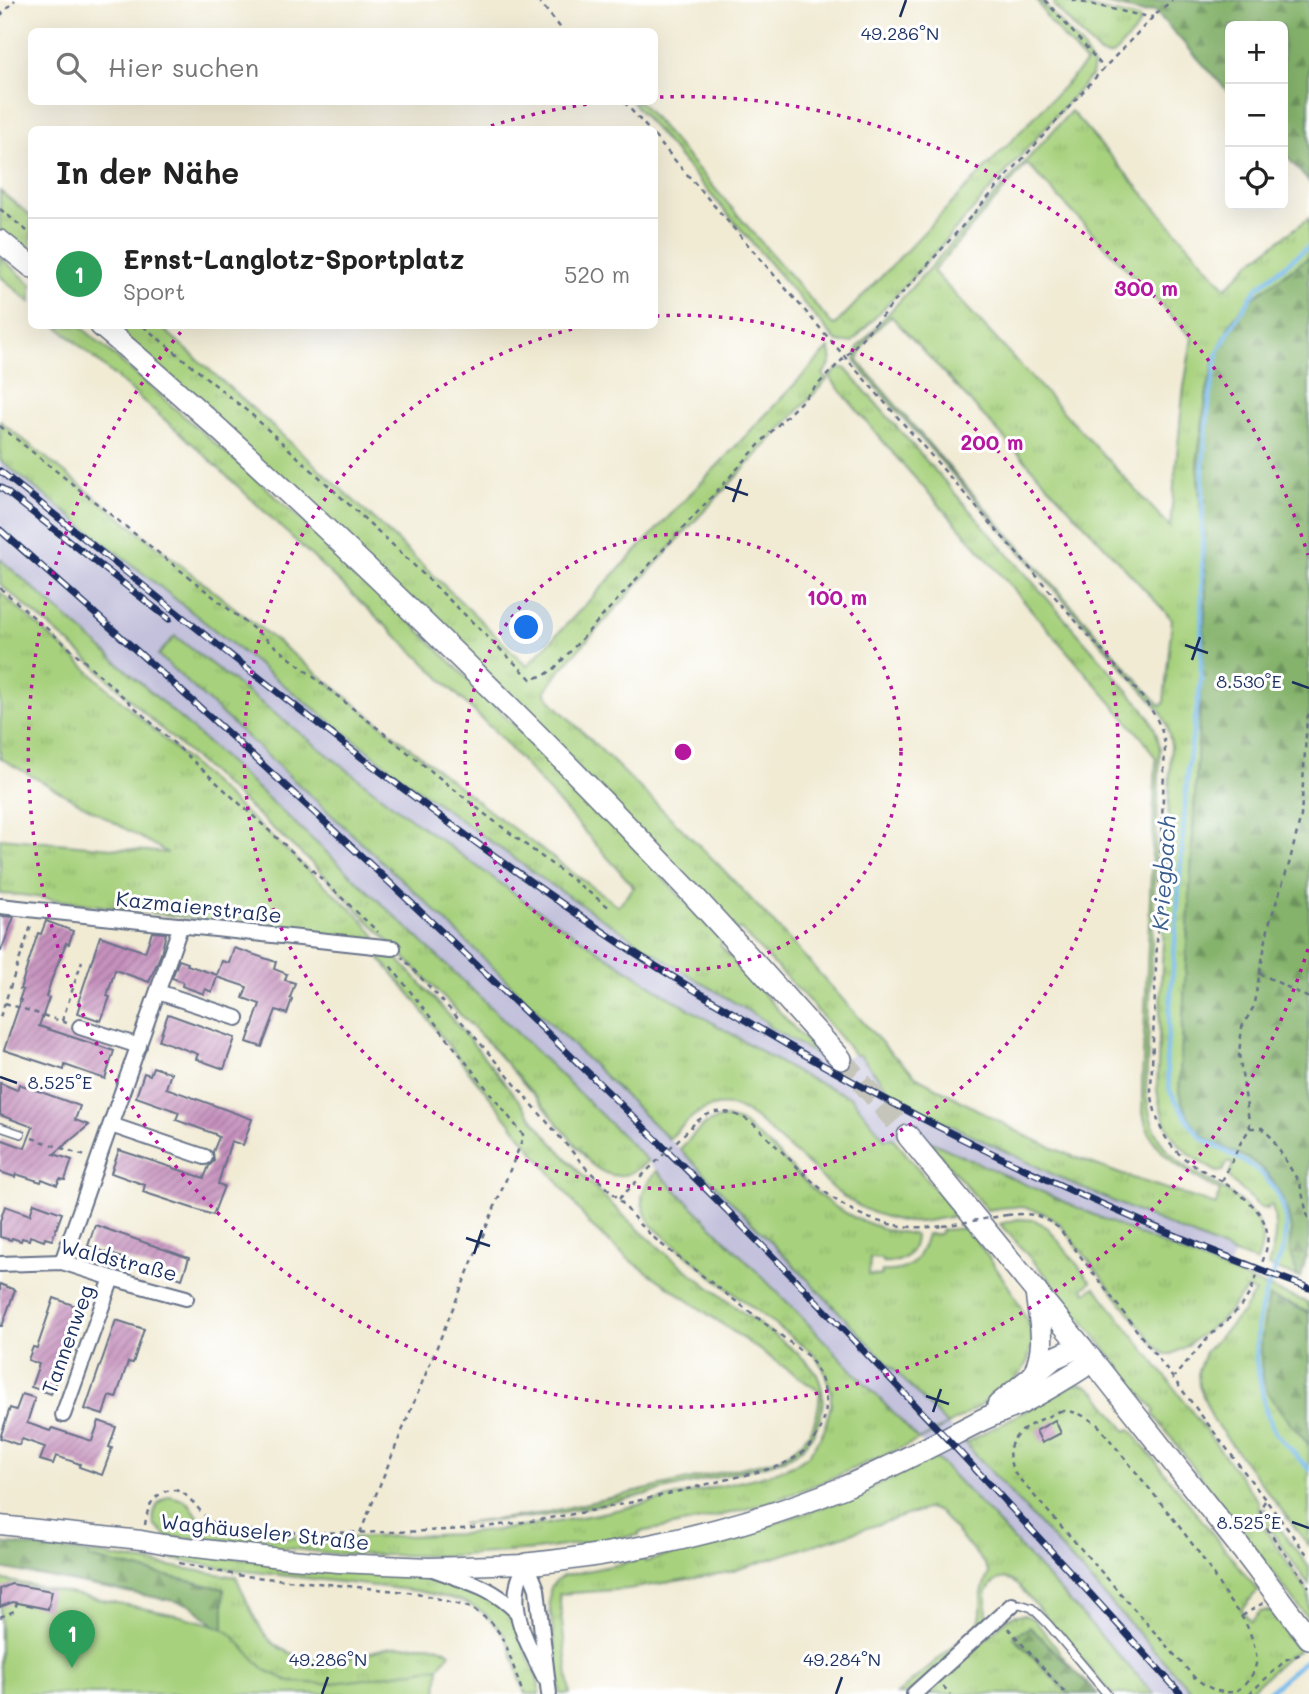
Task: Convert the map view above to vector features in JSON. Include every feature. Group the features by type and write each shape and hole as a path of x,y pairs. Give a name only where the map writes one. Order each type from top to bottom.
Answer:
{"main road":[{"path":"0,241 28,264"},
{"path":"104,329 240,448 461,658 675,876 841,1059"},
{"path":"908,1136 1087,1353 1276,1594 1304,1647"},
{"path":"1034,1374 1042,1348 1042,1328 1038,1317 1036,1292"},
{"path":"979,1421 1054,1358 1087,1353"},
{"path":"527,1564 677,1540 815,1499 910,1458 979,1421 1020,1404 1067,1378 1087,1353"}],"street":[{"name":"Kazmaierstraße","path":"0,906 387,947"},
{"path":"62,1262 181,925"},
{"path":"158,992 237,1018"},
{"path":"80,1027 139,1046"},
{"path":"111,1125 205,1157"},
{"name":"Waldstraße","path":"0,1264 62,1262 186,1298"},
{"name":"Tannenweg","path":"63,1415 112,1278"},
{"name":"Waghäuseler Straße","path":"0,1525 281,1558 429,1567 527,1564"},
{"path":"527,1564 517,1584 517,1612 549,1690"},
{"path":"527,1564 537,1589 549,1690"},
{"path":"429,1567 487,1588 517,1612"},
{"path":"914,1694 1012,1605"}],"lane":[{"path":"0,1127 21,1134"},
{"path":"1012,1605 1020,1604 1032,1608 1107,1694"}],"path":[{"path":"0,16 15,0"},
{"path":"538,0 561,28"},
{"path":"1045,0 1104,68"},
{"path":"1072,0 1153,17"},
{"path":"147,329 252,415 394,546 531,679 545,675 555,668 769,434 845,357 1104,68 1172,0"},
{"path":"627,105 645,126"},
{"path":"658,141 1139,693 1159,722 1165,747 1151,1090 1154,1110 1158,1124 1172,1147 1241,1195 1263,1221 1268,1234 1265,1255 1244,1301 1174,1377"},
{"path":"0,209 28,232"},
{"path":"0,425 475,807 610,908"},
{"path":"0,588 92,668 324,881 469,1030 586,1168 619,1199 639,1224 661,1244 809,1357 823,1379 827,1405 825,1418 813,1441 797,1457 779,1466 620,1505 545,1520 474,1528 260,1532 212,1521 188,1497 175,1490 163,1493 153,1500 141,1540"},
{"path":"1222,1181 1250,1128 1239,1054 1242,1027 1253,1008 1269,924 1289,864 1301,816 1302,773 1309,713"},
{"path":"0,1017 37,910"},
{"path":"359,1532 524,1136 387,961 387,947"},
{"path":"62,1022 82,961"},
{"path":"1259,973 1309,998"},
{"path":"5,1003 80,1027"},
{"path":"619,1199 697,1121 717,1112 734,1114 752,1122 824,1192 846,1208 882,1223 922,1228 1007,1215 1044,1217 1059,1228 1309,1557"},
{"path":"1250,1128 1262,1128 1271,1137 1300,1184 1309,1222"},
{"path":"21,1134 99,1160"},
{"path":"1070,1410 1098,1425 1188,1538 1228,1600 1242,1616 1256,1652 1256,1666 1252,1676 1242,1687 1229,1693 1218,1692 1194,1677 1016,1475 1009,1463 1009,1452 1018,1434 1030,1425 1060,1411 1070,1410"},
{"path":"1265,1501 1260,1509 1263,1523 1309,1587"},
{"path":"175,1562 236,1574 417,1593 472,1608 492,1623 500,1634 523,1694"},
{"path":"1242,1616 1276,1594"},
{"path":"0,1617 14,1611 17,1603"},
{"path":"998,1617 1066,1694"},
{"path":"1249,1694 1304,1647"}],"shaded area":[{"path":"0,460 415,787 544,880 765,1021 768,1026 827,1061 860,1054 895,1098 1072,1184 1235,1254 1227,1271 1094,1216 917,1134 885,1139 851,1097 799,1074 661,992 529,904 399,810 175,637 159,655 427,903 717,1186 948,1425 1194,1694 1154,1694 987,1511 791,1306 610,1124 302,829 93,639 0,559"}],"green space":[{"path":"1037,0 1040,0 1083,48 1093,65 1091,76 925,264 852,342 836,341 658,132 658,126 652,126 635,105 643,105 835,325 1086,63 1049,21"},
{"path":"1057,0 1139,18 1140,22 1114,54 1100,54 1054,6"},
{"path":"1088,0 1309,0 1309,182 1288,158 1288,21 1225,21 1225,88 1154,10 1144,13"},
{"path":"1071,111 1226,288 1252,261 1309,218 1309,257 1247,302 1216,355 1207,392 1197,464 1206,594 1179,1092 1184,1109 1210,1140 1253,1160 1277,1189 1291,1228 1290,1252 1298,1277 1268,1266 1275,1236 1272,1205 1267,1207 1268,1209 1261,1208 1231,1180 1229,1175 1233,1164 1228,1162 1223,1171 1217,1172 1183,1148 1169,1129 1160,1104 1157,1089 1171,744 1160,710 855,360 858,347","holes":["1027,164 1192,338 1183,394 1170,527 933,271","891,316 1172,619 1162,705 858,361 875,331"]},
{"path":"0,191 28,214 28,254 0,231"},
{"path":"0,257 28,281 28,300 0,276"},
{"path":"1309,257 1309,1248 1301,1278 1298,1277 1291,1255 1289,1216 1273,1182 1256,1163 1204,1136 1194,1125 1179,1092 1206,594 1197,464 1207,392 1216,355 1231,322 1247,302"},
{"path":"60,329 83,329 263,485 395,606 616,827 723,942 720,945 820,1057 544,880 415,787 0,460 0,421 491,812 618,906 634,887 501,738 196,447"},
{"path":"114,329 163,329 346,493 527,666 829,348 831,362 823,374 827,380 561,669 545,692 555,705 716,862 889,1051 917,1077 1026,1136 1072,1156 1216,1205 1220,1191 1171,1161 1161,1151 1147,1127 1143,1112 1142,1080 1156,759 1143,739 829,377 839,368 845,368 1144,709 1152,723 1160,749 1146,1091 1148,1107 1155,1130 1168,1151 1179,1162 1224,1190 1250,1211 1259,1225 1262,1241 1257,1262 1073,1184 895,1098 860,1055 855,1055 809,1001 740,929 737,931"},
{"path":"0,559 166,705 329,854 490,1006 648,1161 634,1171 620,1176 606,1173 591,1164 489,1044 316,867 84,656 0,584"},
{"path":"0,592 359,916 376,936 372,943 0,894 0,838 168,853 0,758"},
{"path":"175,636 399,810 529,904 661,992 799,1074 851,1097 885,1139 893,1138 957,1216 908,1222 882,1216 861,1207 833,1189 755,1118 731,1106 712,1107 700,1112 669,1139 427,903 158,655"},
{"path":"384,952 391,952 423,986 552,1142 609,1202 669,1256 784,1342 813,1369 818,1377 823,1398 820,1418 804,1446 796,1453 767,1465 618,1501 543,1516 461,1524 544,1513 779,1459 810,1432 817,1414 820,1392 627,1258 591,1226 380,959"},
{"path":"727,1118 742,1123 833,1206 886,1230 915,1236 912,1248 901,1260 883,1262 883,1259 870,1258 869,1275 881,1276 882,1271 900,1270 913,1263 927,1234 967,1228 1007,1284 1025,1315 1032,1342 1031,1352 1018,1376 977,1407 945,1427 923,1438 947,1425 680,1149 706,1124"},
{"path":"927,1140 1164,1245 1309,1303 1309,1313 1289,1303 1289,1421 1309,1445 1309,1546 1213,1420 1199,1386 1198,1371 1205,1352 1242,1313 1255,1292 1247,1289 1221,1320 1182,1349 1165,1354 1158,1349 1059,1223 1033,1209 1007,1207 987,1210"},
{"path":"657,1171 919,1440 811,1487 748,1508 639,1532 639,1535 536,1550 447,1556 337,1554 212,1539 168,1537 154,1525 156,1507 170,1496 184,1500 210,1527 260,1537 347,1538 462,1534 547,1524 621,1509 779,1471 808,1455 824,1430 831,1405 826,1373 814,1354 728,1289 652,1226 644,1211 642,1197 646,1185"},
{"path":"1018,1219 1035,1220 1048,1228 1091,1282 1083,1289 1086,1293 1095,1287 1259,1502 1261,1523 1309,1594 1309,1620 1153,1414 1155,1411 1050,1280 1000,1224"},
{"path":"1269,1297 1309,1313 1309,1445 1269,1395 1263,1378 1261,1354"},
{"path":"1080,1384 1097,1393 1126,1431 1130,1429 1258,1591 1241,1609 1251,1622 1260,1612 1270,1611 1278,1616 1289,1632 1286,1635 1299,1651 1290,1655 1246,1694 1194,1694 965,1443"},
{"path":"936,1458 1154,1694 1111,1694 1027,1595 1012,1581 1000,1579 988,1590 987,1615 982,1628 907,1694 897,1694 977,1626 981,1615 982,1591 989,1573 984,1563 939,1512 929,1508 730,1572 628,1589 559,1594 570,1694 560,1694 550,1607 551,1589 558,1579 644,1559 645,1562 740,1535 840,1501"},
{"path":"1264,1508 1309,1567 1309,1585 1263,1519"},
{"path":"0,1543 89,1553 89,1558 224,1589 224,1629 214,1625 190,1604 0,1568"},
{"path":"140,1548 401,1575 480,1591 507,1610 538,1681 540,1694 525,1694 503,1633 483,1612 462,1601 418,1591 237,1570 141,1554"},
{"path":"89,1553 236,1577 256,1621 267,1637 289,1653 299,1656 341,1658 392,1647 419,1645 439,1647 450,1653 439,1667 385,1677 326,1684 289,1681 261,1667 224,1629 224,1589 89,1558"},
{"path":"0,1579 214,1625 232,1635 265,1670 291,1682 324,1684 439,1667 437,1694 0,1694"},
{"path":"1016,1615 1034,1619 1076,1673 1030,1628 1013,1636 1069,1694 925,1694 1010,1617"},
{"path":"1030,1627 1098,1694 1069,1694 1013,1636"}],"building":[{"path":"0,916 14,917 1,951 0,951"},
{"path":"46,921 73,931 51,981 46,997 49,998 39,1026 114,1051 105,1079 65,1065 64,1070 4,1050 21,1000 23,990 20,989 38,933 41,934"},
{"path":"152,932 166,933 161,954 149,982 115,970 107,996 110,997 101,1021 78,1013 81,1004 78,1003 100,936 145,952"},
{"path":"234,948 276,962 274,969 287,974 285,980 295,983 287,1014 276,1010 262,1047 247,1042 260,1004 243,998 247,987 217,977 212,992 205,989 204,994 182,986 183,982 172,978 179,960 217,975 222,961 229,963"},
{"path":"168,1014 235,1038 224,1069 196,1059 198,1054 159,1040"},
{"path":"153,1067 171,1073 166,1088 252,1119 243,1145 231,1141 218,1184 224,1186 213,1215 143,1192 145,1185 111,1173 119,1150 204,1178 214,1161 213,1152 219,1137 176,1120 179,1112 136,1097 144,1073 150,1075"},
{"path":"0,1083 17,1090 19,1084 80,1106 75,1120 89,1125 54,1154 72,1160 65,1180 60,1179 57,1185 42,1179 41,1182 0,1172 0,1139 25,1148 33,1127 0,1115"},
{"path":"34,1203 62,1213 52,1240 45,1238 44,1241 30,1236 29,1240 22,1238 21,1241 0,1237 0,1221 5,1206 30,1215"},
{"path":"95,1225 189,1258 182,1279 88,1246"},
{"path":"0,1284 15,1290 2,1326 0,1326"},
{"path":"54,1298 81,1308 51,1394 31,1387 39,1364 28,1360 33,1347 37,1348"},
{"path":"116,1320 144,1329 133,1363 128,1362 116,1398 109,1396 103,1415 85,1409"},
{"path":"22,1394 35,1398 27,1423 92,1441 99,1421 116,1427 102,1475 56,1456 53,1464 40,1460 45,1447 22,1439 19,1445 0,1438 10,1408 16,1410"},
{"path":"1055,1420 1061,1433 1042,1443 1036,1431"},
{"path":"11,1584 52,1591 48,1609 13,1602 0,1607 0,1589"}],"waterway":[{"name":"Kriegbach","path":"1309,246 1257,288 1232,326 1218,352 1209,403 1203,463 1201,680 1188,767 1166,1062 1170,1091 1189,1122 1202,1138 1263,1175 1274,1188 1283,1206 1286,1225 1284,1247 1258,1321 1256,1360 1266,1412 1275,1433 1309,1469"},
{"name":"Kriegbach","path":"1266,1694 1309,1657"}],"tunnel":[{"path":"841,1059 908,1136"}],"railway":[{"path":"0,471 228,654 382,773 540,888 664,972 877,1095 1018,1166 1162,1230 1309,1288"},
{"path":"0,487 169,619"},
{"path":"0,530 181,690 535,1020 768,1251 888,1376 1181,1694"}],"place":[{"name":"Ernst-Langlotz-Sportplatz","path":"72,1668"}]}
